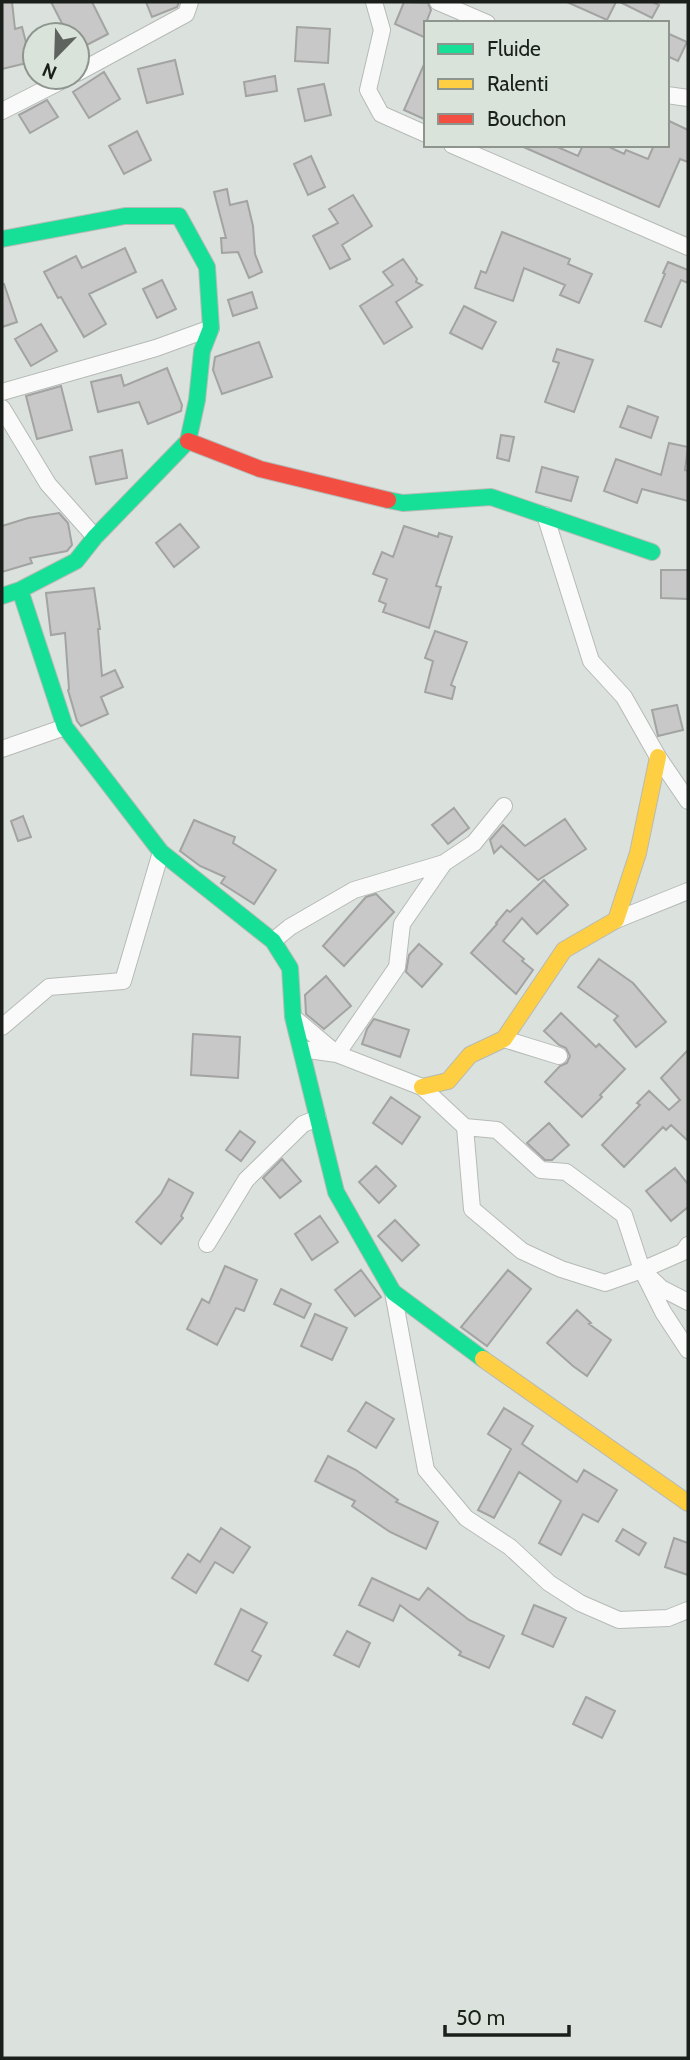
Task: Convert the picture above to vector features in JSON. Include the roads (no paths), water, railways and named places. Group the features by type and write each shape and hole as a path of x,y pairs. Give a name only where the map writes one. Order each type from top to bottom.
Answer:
{"street":[{"path":"91,66 186,15 190,2"},
{"path":"374,2 382,30 368,90 380,114 424,133"},
{"path":"438,2 482,21"},
{"path":"2,111 41,91"},
{"path":"669,95 688,98"},
{"path":"457,147 688,247"},
{"path":"2,239 125,216 179,216 207,267 211,328 202,351 197,400 188,441 95,537 76,561 2,597"},
{"path":"2,392 156,348 211,328"},
{"path":"2,408 48,484 95,537"},
{"path":"188,441 260,469 403,503 491,497 652,552"},
{"path":"545,515 591,661 624,696 658,757 688,801"},
{"path":"20,590 65,727 161,852 274,940 290,968 293,1017 336,1192 393,1292 426,1470 466,1518 510,1547 549,1583 580,1603 620,1620 668,1618 688,1610"},
{"path":"2,749 65,727"},
{"path":"616,920 638,853 658,757"},
{"path":"274,940 290,927 354,890 444,863 474,843 504,806"},
{"path":"2,1027 49,987 123,981 161,852"},
{"path":"337,1054 397,967 401,924 444,863"},
{"path":"422,1087 448,1081 470,1055 504,1039 564,950 616,920 688,891"},
{"path":"293,1017 337,1054"},
{"path":"504,1039 559,1056"},
{"path":"301,1049 337,1054 422,1087 465,1127 497,1130 541,1170 566,1172 624,1215 642,1270 663,1312 688,1350"},
{"path":"208,1244 246,1180 303,1124 318,1118"},
{"path":"465,1127 472,1209 522,1251 561,1269 605,1283 683,1252 688,1245"},
{"path":"642,1270 661,1289 688,1302"},
{"path":"393,1292 456,1340 688,1503"}]}
